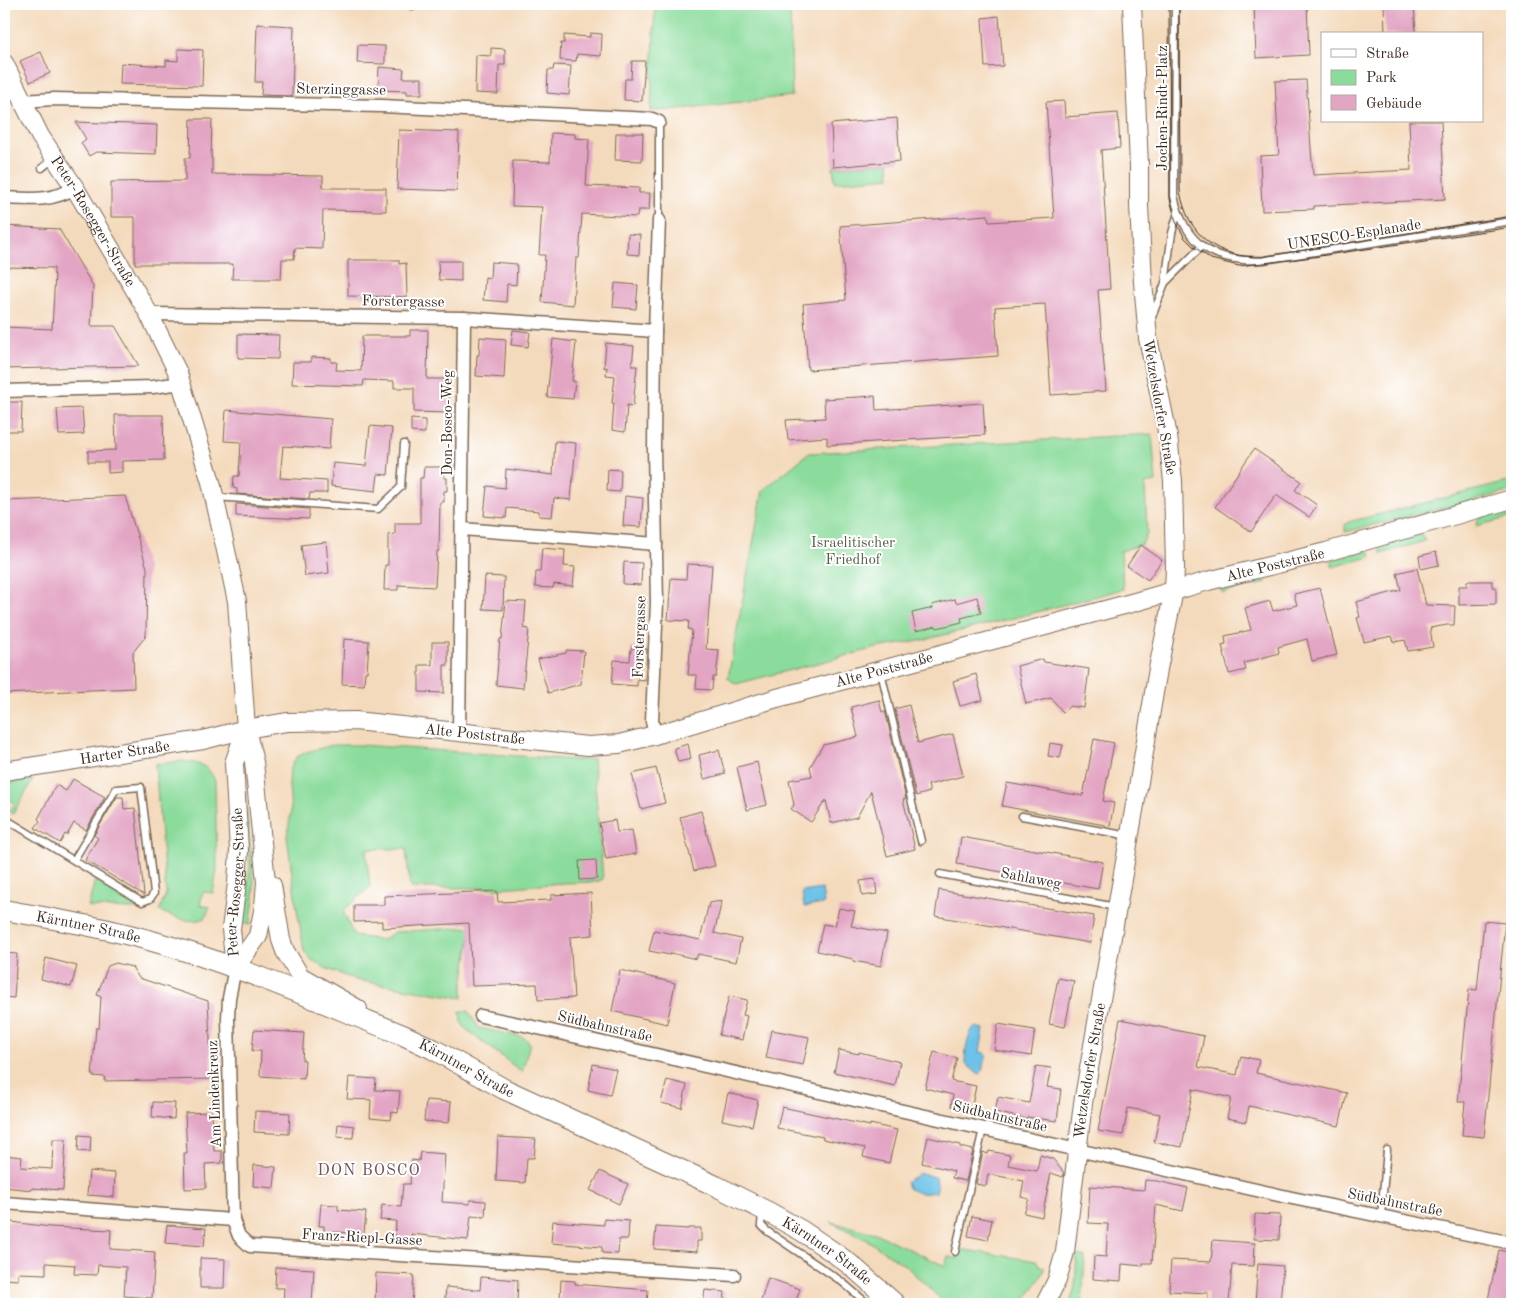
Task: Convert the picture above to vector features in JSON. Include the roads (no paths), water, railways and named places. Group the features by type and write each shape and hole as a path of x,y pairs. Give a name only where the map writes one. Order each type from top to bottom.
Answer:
{"main road":[{"name":"Wetzelsdorfer Straße","path":"1045,1304 1057,1280 1065,1252 1085,1093 1158,669 1174,590 1176,568 1173,481 1165,419 1148,338 1143,282 1132,4"},
{"name":"Peter-Rosegger-Straße","path":"5,68 40,136 48,163 75,188 149,314 178,373 203,451 215,497 237,601 246,729 254,762 266,882 264,906 258,936 235,968"},
{"name":"Alte Poststraße","path":"246,729 287,722 355,721 588,746 619,744 880,670 1174,590 1326,552 1512,499"},
{"name":"Peter-Rosegger-Straße","path":"235,968 231,929 239,850 234,763 246,729"},
{"name":"Harter Straße","path":"4,771 198,741 246,729"},
{"path":"264,858 272,880 284,951 300,976 403,1035"},
{"name":"Kärntner Straße","path":"4,910 86,925 152,940 235,968 403,1035 512,1092 762,1208 802,1231 836,1254 895,1304"}],"street":[{"name":"Sterzinggasse","path":"22,101 54,99 382,106 652,120 659,122"},
{"path":"4,198 37,200 62,195 75,188"},
{"name":"Forstergasse","path":"655,735 652,721 657,602 654,448 655,331 659,220"},
{"name":"Forstergasse","path":"149,314 464,318 655,331"},
{"name":"Don-Bosco-Weg","path":"459,732 464,318"},
{"path":"4,391 152,387 181,383"},
{"path":"462,529 656,544"},
{"name":"Am Lindenkreuz","path":"232,1220 228,1018 229,998 235,968"},
{"name":"Südbahnstraße","path":"481,1016 1077,1150 1314,1206 1380,1216 1512,1243"},
{"path":"4,1203 232,1220"},
{"name":"Franz-Riepl-Gasse","path":"232,1220 239,1236 250,1246 734,1275"}],"lane":[{"name":"Jochen-Rindt-Platz","path":"1174,4 1174,190 1178,212"},
{"name":"Forstergasse","path":"659,122 659,220"},
{"path":"1148,338 1152,314 1165,283 1172,233 1178,212"},
{"name":"UNESCO-Esplanade","path":"1178,212 1189,234 1202,246 1215,254 1238,261 1264,260 1512,221"},
{"path":"1165,283 1202,246"},
{"path":"215,497 378,509 401,487 404,444"},
{"path":"880,670 920,841"},
{"path":"4,818 142,902 150,898 154,893 141,787 116,789 74,860"},
{"path":"1022,816 1130,836"},
{"name":"Sahlaweg","path":"940,874 1117,908"},
{"path":"955,1252 983,1129"},
{"path":"1380,1216 1387,1150"},
{"path":"762,1208 761,1225 767,1231 841,1281 868,1304"}],"water":[{"path":"822,889 824,904 804,907 802,892"},
{"path":"974,1027 984,1029 980,1052 985,1053 986,1058 983,1064 984,1069 979,1075 965,1063 967,1045"},
{"path":"918,1174 925,1174 936,1178 935,1192 921,1193 908,1188 906,1182"}],"tram line":[{"path":"1169,4 1170,199 1176,222 1185,238 1211,259 1239,266 1313,257 1512,227"},
{"path":"1179,4 1180,191 1190,220 1207,241 1231,253 1262,257 1512,216"}],"district":[{"name":"DON BOSCO","path":"369,1169"}],"park label":[{"name":"Israelitischer Friedhof","path":"853,550"}]}
